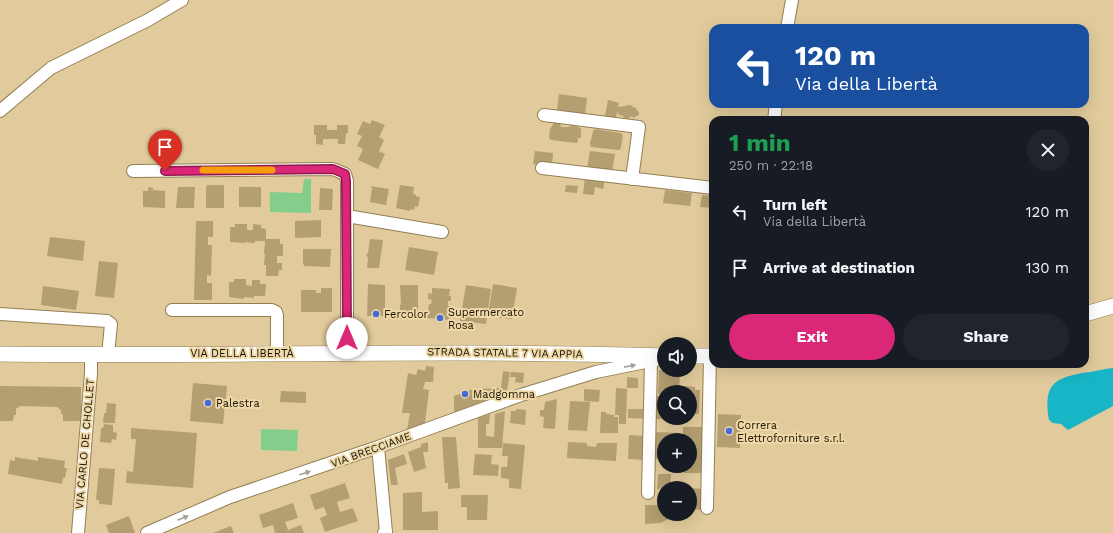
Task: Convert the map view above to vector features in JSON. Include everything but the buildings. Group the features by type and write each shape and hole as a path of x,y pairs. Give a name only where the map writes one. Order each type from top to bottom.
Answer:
{"main road":[{"path":"1089,313 1113,306"},
{"name":"VIA DELLA LIBERTÀ","path":"0,354 108,355 347,353"},
{"name":"STRADA STATALE 7 VIA APPIA","path":"347,353 595,354 657,359"},
{"path":"697,356 709,356"}],"street":[{"path":"0,111 51,68 148,20 182,0"},
{"path":"788,24 792,0"},
{"path":"544,115 639,127 632,178"},
{"path":"542,168 709,188"},
{"path":"133,171 333,169 345,174 347,216 347,353"},
{"path":"347,216 442,232"},
{"path":"172,310 272,310 276,312 277,316 277,353"},
{"path":"0,314 107,322 110,324 111,330 108,355"},
{"path":"595,354 601,359 602,365 601,370 596,372"},
{"name":"VIA CARLO DE CHOLLET","path":"78,533 91,373 91,355"},
{"name":"VIA BRECCIAME","path":"147,533 230,497 378,447 520,395 596,372 657,360"},
{"path":"707,508 711,368"},
{"path":"648,493 658,377"},
{"path":"378,447 385,533"}],"green space":[{"path":"304,179 311,179 311,213 270,212 270,192 302,193"},
{"path":"261,429 298,430 297,451 261,450"}],"water":[{"path":"1113,368 1113,406 1068,430 1061,424 1053,423 1049,420 1049,393 1056,382 1071,375"}],"slow traffic":[{"path":"203,170 272,170"}],"place":[{"name":"Fercolor","path":"376,314"},
{"name":"Supermercato Rosa","path":"440,318"},
{"name":"Madgomma","path":"465,394"},
{"name":"Palestra","path":"208,403"},
{"name":"Correra Elettroforniture s.r.l.","path":"729,431"}],"route":[{"path":"165,171 333,169 341,171 345,174 347,338"}]}
